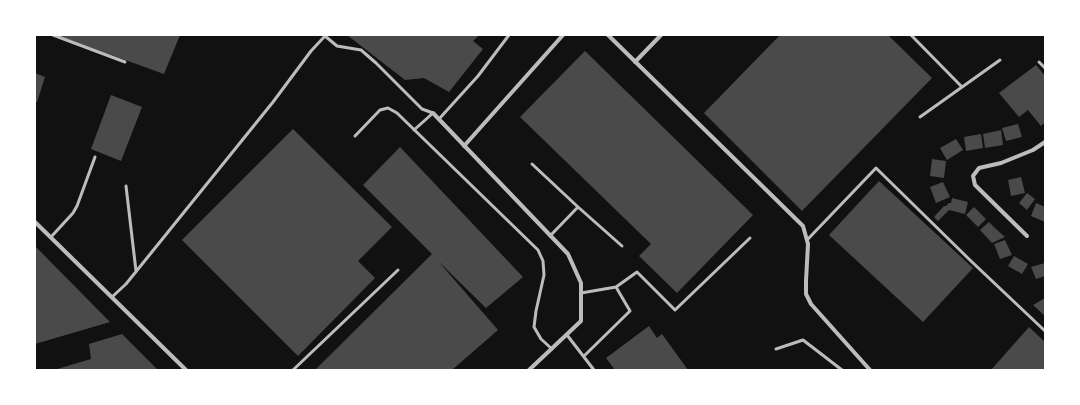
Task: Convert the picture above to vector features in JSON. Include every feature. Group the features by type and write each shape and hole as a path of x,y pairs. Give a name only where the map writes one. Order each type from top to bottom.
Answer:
{"street":[{"path":"464,146 563,35"},
{"path":"608,35 803,226 808,239 806,294 811,304 870,370"},
{"path":"635,62 661,35"},
{"path":"433,113 568,254 581,283 581,321 529,370"},
{"path":"1028,236 975,185 973,176 978,168 1001,163 1033,150 1045,142"},
{"path":"35,222 186,370"}],"lane":[{"path":"53,35 125,62"},
{"path":"439,119 478,76 509,35"},
{"path":"911,35 962,87"},
{"path":"112,297 136,272 273,102 311,51 325,36 337,46 361,50 422,109 433,113 414,130"},
{"path":"920,117 1000,60"},
{"path":"1039,62 1045,68"},
{"path":"355,136 380,110 388,108 397,113 538,250 543,261 544,275 534,327 541,339 552,349"},
{"path":"51,237 73,213 77,206 95,157"},
{"path":"532,164 622,246"},
{"path":"808,239 876,168 1045,331"},
{"path":"126,186 136,272"},
{"path":"550,236 578,207"},
{"path":"581,293 616,287 638,272 675,310 750,238"},
{"path":"293,370 398,270"},
{"path":"584,356 630,311 616,287"},
{"path":"567,334 594,370"},
{"path":"776,349 803,340 842,370"}],"building":[{"path":"56,35 180,35 164,74"},
{"path":"347,35 479,35 473,41 483,49 449,92 424,78 405,80"},
{"path":"780,35 888,35 932,78 802,211 704,113"},
{"path":"585,51 753,215 677,293 639,256 651,244 520,117"},
{"path":"1036,65 1045,76 1045,122 1041,126 1028,110 1019,117 999,93"},
{"path":"35,73 45,77 37,102 35,102"},
{"path":"111,95 142,107 121,161 91,149"},
{"path":"1018,124 1022,137 1006,141 1002,128"},
{"path":"293,129 392,227 358,261 375,278 298,356 182,240"},
{"path":"1001,130 1003,145 985,148 983,134"},
{"path":"981,134 983,148 966,151 964,137"},
{"path":"956,139 963,150 947,160 940,148"},
{"path":"400,147 523,277 486,308 438,261 498,330 452,370 315,370 432,254 363,185"},
{"path":"932,159 946,161 944,178 930,176"},
{"path":"1021,177 1025,193 1011,196 1008,180"},
{"path":"879,181 973,268 923,322 829,235"},
{"path":"943,182 950,197 936,203 930,187"},
{"path":"1027,193 1035,199 1027,210 1019,203"},
{"path":"952,198 968,202 965,214 949,210 938,221 934,217 944,206 951,203"},
{"path":"1036,203 1045,207 1045,222 1031,216"},
{"path":"974,207 986,219 978,227 966,215"},
{"path":"989,222 1005,237 992,243 980,230"},
{"path":"1005,240 1012,255 1000,259 994,244"},
{"path":"35,246 110,322 35,344"},
{"path":"1014,256 1028,264 1022,274 1008,266"},
{"path":"1045,263 1045,276 1036,279 1031,267"},
{"path":"1045,298 1045,316 1033,305"},
{"path":"649,326 657,338 662,334 688,370 615,370 606,358"},
{"path":"1029,327 1045,342 1045,370 991,370"},
{"path":"122,334 158,370 54,370 91,359 89,344"}]}
